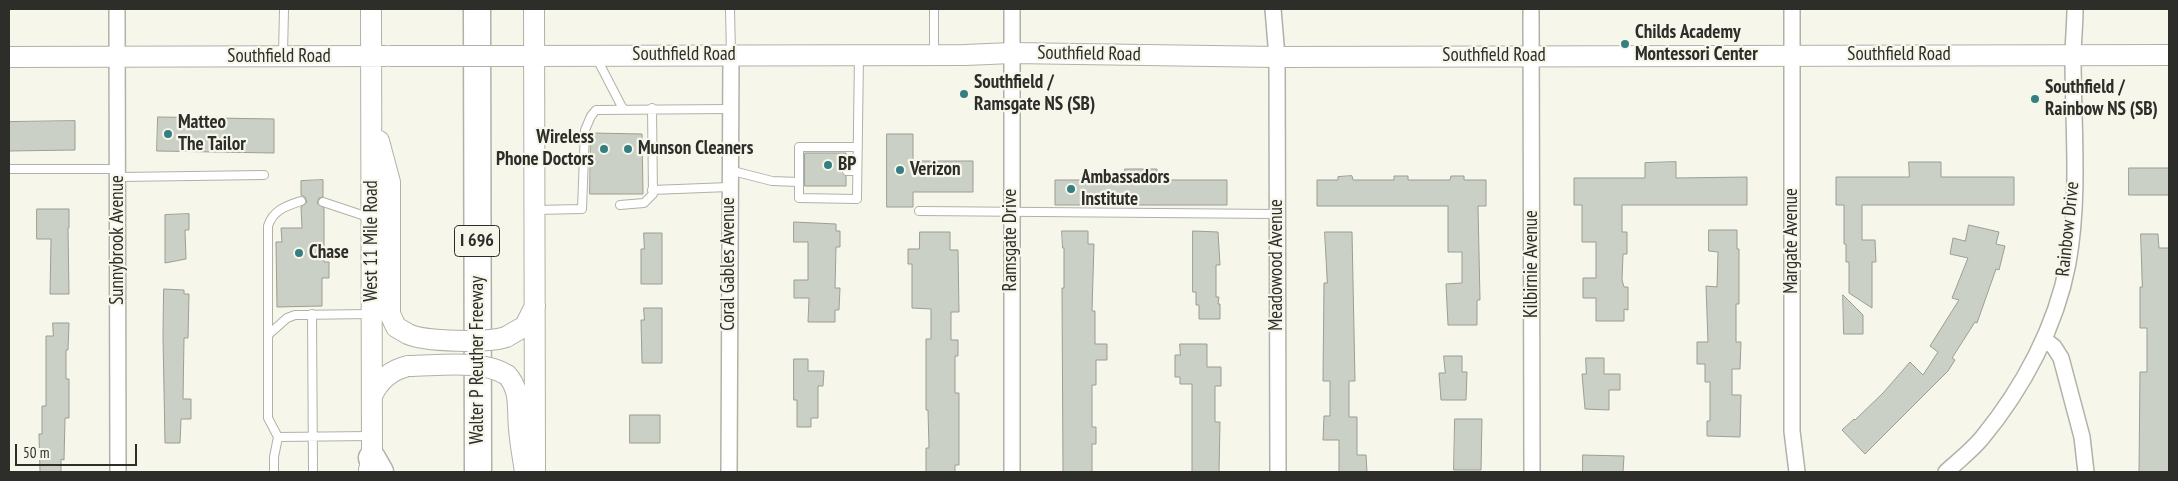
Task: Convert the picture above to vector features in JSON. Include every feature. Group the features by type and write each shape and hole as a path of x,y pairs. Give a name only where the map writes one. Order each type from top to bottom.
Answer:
{"highway":[{"name":"Walter P Reuther Freeway","path":"477,9 478,472"}],"main road":[{"name":"West 11 Mile Road","path":"371,9 380,56 371,113 381,220 372,314 373,460"},
{"path":"534,9 535,472"},
{"name":"Southfield Road","path":"9,57 934,55 1012,53 1277,57 2169,55"},
{"path":"381,220 390,314 396,327 408,334 423,339 491,340 506,337 525,326 535,306"},
{"path":"372,396 384,377 400,368 408,366 480,366 494,368 512,380 517,394 518,429 525,472"}],"street":[{"name":"Sunnybrook Avenue","path":"117,9 119,173 118,472"},
{"name":"Ramsgate Drive","path":"1012,9 1012,472"},
{"name":"Meadowood Avenue","path":"1273,9 1277,57 1278,472"},
{"name":"Kilbirnie Avenue","path":"1531,9 1532,472"},
{"name":"Margate Avenue","path":"1792,9 1792,431 1797,472"},
{"name":"Rainbow Drive","path":"1946,472 1981,439 2017,390 2044,339 2063,285 2071,239 2074,183 2073,55 2075,9"},
{"name":"Coral Gables Avenue","path":"729,472 730,55"},
{"path":"2044,339 2054,347 2061,358 2082,436 2086,472"}],"lane":[{"path":"283,57 284,9"},
{"path":"730,9 730,55"},
{"path":"934,9 934,55"},
{"path":"858,55 858,147 858,171 857,199 799,198 799,182 802,170 799,146 858,147"},
{"path":"595,56 623,109"},
{"path":"535,210 582,209 585,130 596,110 652,108 730,109"},
{"path":"620,205 644,203 650,198 652,190 652,108"},
{"path":"9,169 264,175"},
{"path":"729,170 772,181 799,182"},
{"path":"847,171 858,171"},
{"path":"652,190 729,187"},
{"path":"274,472 274,457 278,437 268,418 268,226 271,217 282,208 302,201"},
{"path":"323,202 381,220"},
{"path":"919,211 1276,214"},
{"path":"312,314 313,472"},
{"path":"268,335 287,318 295,315 372,314"},
{"path":"278,437 313,437 373,460"}],"building":[{"path":"158,117 274,119 274,153 157,151"},
{"path":"75,121 75,150 9,151 9,122"},
{"path":"591,133 642,134 643,194 590,194"},
{"path":"887,134 913,134 913,161 973,161 973,192 913,192 913,207 887,207"},
{"path":"805,153 846,153 846,166 841,171 846,176 846,186 805,186"},
{"path":"1676,162 1676,178 1747,177 1747,205 1622,205 1622,232 1627,232 1627,254 1623,254 1622,280 1624,287 1628,287 1628,310 1624,309 1624,321 1596,321 1596,298 1583,298 1583,278 1596,278 1596,242 1582,242 1582,205 1574,205 1574,178 1645,178 1645,163"},
{"path":"1909,162 1941,162 1941,177 2014,177 2014,205 1862,205 1862,240 1875,240 1876,262 1872,262 1872,308 1849,293 1849,262 1846,262 1846,244 1844,244 1844,205 1836,205 1836,177 1909,177"},
{"path":"2129,168 2169,168 2169,195 2129,195"},
{"path":"1125,169 1157,169 1157,180 1227,180 1227,205 1055,205 1055,180 1125,180"},
{"path":"1352,176 1353,180 1394,180 1394,176 1408,176 1408,180 1450,180 1451,176 1464,176 1464,180 1486,180 1486,206 1478,206 1480,300 1477,300 1477,325 1448,325 1446,284 1462,283 1462,252 1448,252 1448,206 1317,206 1317,180 1338,180 1338,177"},
{"name":"Chase","path":"323,180 323,197 319,198 317,203 324,208 324,262 329,262 329,278 322,278 322,306 277,307 276,242 282,242 281,228 302,228 301,207 307,202 305,197 301,195 301,181"},
{"path":"37,209 69,209 69,294 50,294 51,239 37,239"},
{"path":"189,214 189,230 185,230 186,259 165,263 165,215"},
{"path":"794,222 836,224 836,231 840,231 840,247 836,247 835,288 840,288 839,310 835,310 835,322 808,322 809,298 794,298 794,280 808,280 808,242 794,242"},
{"path":"1969,225 1999,232 1996,244 2005,246 1999,270 1996,269 1977,323 1975,322 1952,358 1955,360 1948,371 1865,454 1842,430 1883,393 1910,362 1923,375 1938,352 1930,346 1959,300 1952,298 1968,258 1950,254 1953,238 1965,241"},
{"path":"1709,230 1737,230 1739,304 1736,304 1736,342 1741,342 1740,369 1732,369 1732,395 1741,395 1740,437 1707,436 1707,421 1710,421 1710,382 1705,382 1705,364 1697,364 1697,342 1708,342 1706,286 1717,287 1718,252 1709,251"},
{"path":"1062,231 1088,231 1088,244 1094,244 1092,311 1095,311 1095,344 1107,344 1107,360 1096,360 1096,385 1092,385 1092,427 1096,427 1096,444 1092,444 1092,472 1063,472 1062,288 1064,288 1064,248"},
{"path":"1193,231 1218,232 1220,265 1216,265 1216,297 1219,297 1220,319 1199,319 1199,305 1196,305 1196,292 1193,292"},
{"path":"920,232 950,232 950,250 958,250 959,312 951,312 951,340 958,340 958,356 955,356 955,393 959,393 959,465 955,465 955,472 926,472 926,448 929,448 928,410 926,410 926,339 931,339 931,309 912,308 912,264 908,264 908,249 919,249"},
{"path":"1325,232 1352,232 1355,381 1349,381 1349,417 1357,417 1357,455 1366,455 1367,472 1339,472 1339,440 1323,440 1324,416 1330,416 1330,381 1323,381 1324,283 1327,283"},
{"path":"644,233 662,233 662,284 641,284 641,249 644,249"},
{"path":"2141,234 2158,234 2159,248 2169,248 2169,472 2139,472 2140,372 2147,372 2147,328 2140,328 2140,287 2142,287"},
{"path":"164,289 184,290 184,294 189,294 188,338 184,338 183,399 191,399 191,419 181,419 180,443 165,443"},
{"path":"1843,295 1863,315 1863,334 1844,334"},
{"path":"644,308 662,308 662,363 642,363 641,320 644,320"},
{"path":"53,323 69,323 68,350 66,350 66,379 69,379 69,418 65,418 64,460 61,459 61,472 40,472 39,434 42,434 42,406 46,406 46,336 53,336"},
{"path":"1180,344 1207,344 1207,367 1221,367 1221,386 1215,386 1215,422 1220,422 1219,472 1192,472 1192,384 1180,384 1180,377 1175,377 1175,355 1180,355"},
{"path":"1444,356 1462,356 1462,372 1467,372 1466,400 1441,400 1439,373 1445,373"},
{"path":"1586,358 1604,358 1604,374 1620,374 1620,390 1609,390 1609,410 1585,409 1582,374 1586,374"},
{"path":"794,359 808,359 808,371 824,371 823,386 818,386 818,418 811,418 811,427 797,427 797,400 794,400"},
{"path":"630,415 660,415 660,443 630,443"},
{"path":"1455,419 1482,419 1481,470 1454,470"},
{"path":"1583,455 1624,456 1623,472 1583,472"}],"place":[{"name":"Childs Academy Montessori Center","path":"1625,44"},
{"name":"Southfield / Ramsgate NS (SB)","path":"964,94"},
{"name":"Southfield / Rainbow NS (SB)","path":"2035,99"},
{"name":"Matteo The Tailor","path":"168,134"},
{"name":"Wireless Phone Doctors","path":"604,149"},
{"name":"Munson Cleaners","path":"628,149"},
{"name":"BP","path":"828,165"},
{"name":"Verizon","path":"900,170"},
{"name":"Ambassadors Institute","path":"1071,189"},
{"name":"Chase","path":"299,253"}]}
